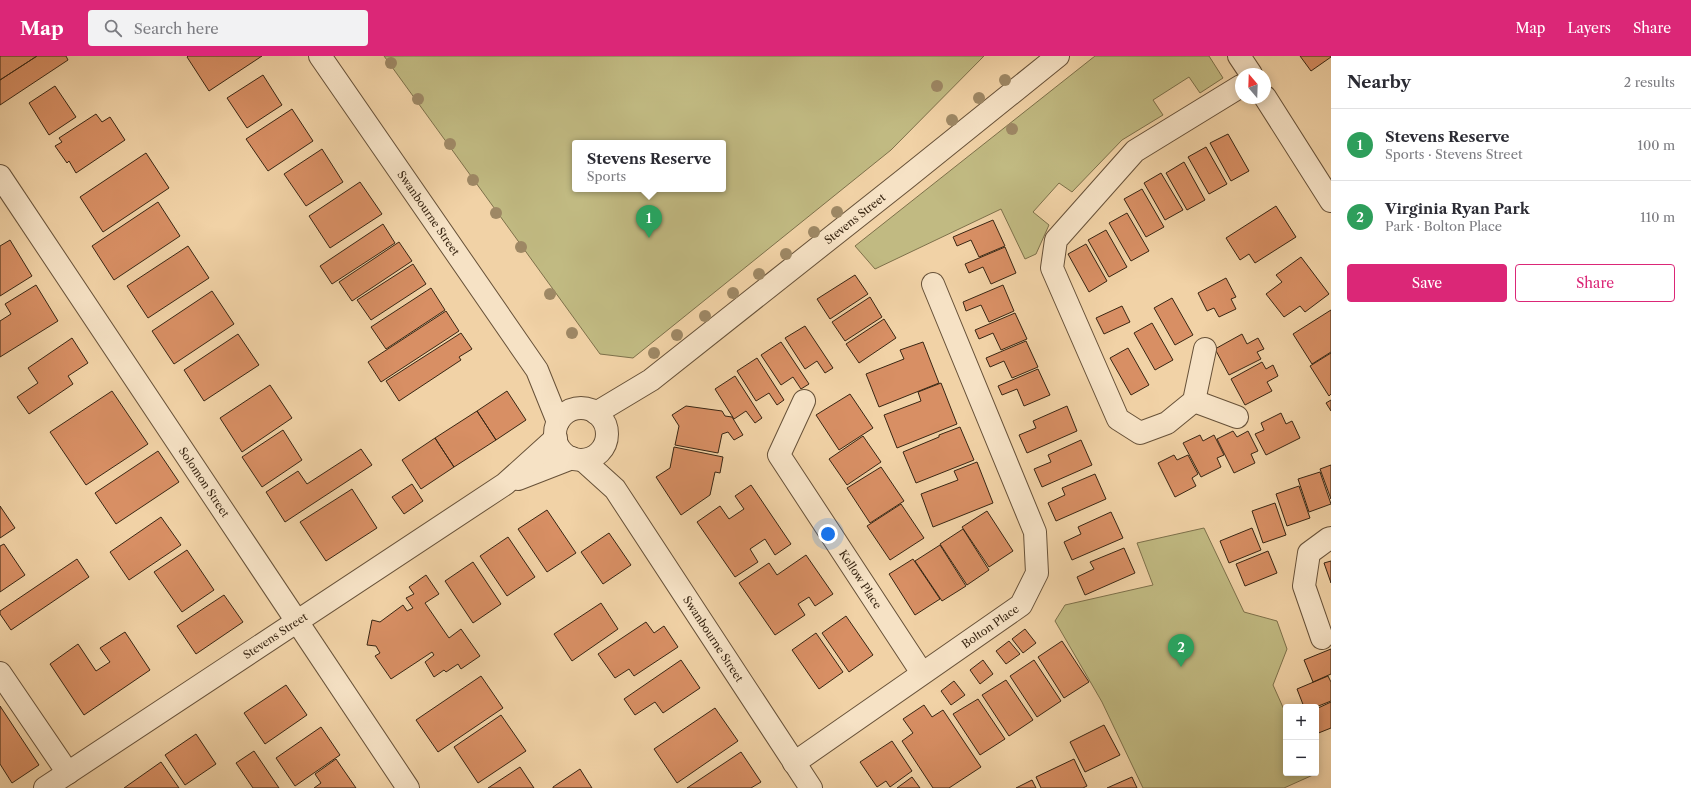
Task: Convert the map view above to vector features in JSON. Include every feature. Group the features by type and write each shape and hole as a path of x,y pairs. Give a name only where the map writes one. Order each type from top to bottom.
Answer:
{"street":[{"name":"Swanbourne Street","path":"320,56 537,370 557,430"},
{"name":"Stevens Street","path":"45,788 505,484 557,430 566,413 588,411 651,380 1058,56"},
{"path":"1239,56 1247,68"},
{"path":"1205,349 1194,401 1167,423 1140,433 1118,419 1052,268 1056,240 1135,151 1235,90"},
{"path":"1269,104 1331,201"},
{"name":"Solomon Street","path":"0,176 408,788"},
{"name":"Bolton Place","path":"794,763 1021,605 1037,573 1035,532 933,284"},
{"name":"Swanbourne Street","path":"537,370 588,411"},
{"name":"Stevens Street","path":"505,484 578,459 595,457 603,450 606,438 651,380"},
{"name":"Kellow Place","path":"804,401 779,455 922,673"},
{"path":"1194,401 1236,417"},
{"path":"588,411 602,419 606,438"},
{"path":"557,430 561,451 578,459"},
{"name":"Swanbourne Street","path":"606,438 616,489"},
{"name":"Swanbourne Street","path":"578,459 616,489 811,788"},
{"path":"1322,638 1304,586 1309,553 1331,538"},
{"path":"0,673 68,773"}],"shaded area":[{"path":"384,56 984,56 891,150 633,358 600,354"},
{"path":"1095,56 1209,56 1223,78 1200,93 1189,77 1153,100 1163,115 1122,140 1072,192 1059,183 1033,212 1049,225 1036,254 1025,259 1001,209 875,269 855,246"},
{"path":"1204,528 1244,612 1277,621 1287,649 1273,685 1283,707 1283,776 1311,776 1284,788 1143,788 1102,702 1055,621 1065,605 1153,585 1137,543"}],"building":[{"path":"0,56 37,56 0,80"},
{"path":"37,56 66,56 68,60 0,105 0,80"},
{"path":"262,56 209,91 187,57"},
{"path":"1300,56 1331,56 1331,57 1311,71"},
{"path":"263,75 282,105 247,128 227,98"},
{"path":"55,86 76,117 49,135 29,103"},
{"path":"292,109 313,141 268,171 246,139"},
{"path":"96,114 102,122 110,117 125,140 76,173 69,161 67,163 55,146 62,142 59,138"},
{"path":"1228,134 1249,171 1231,181 1210,143"},
{"path":"1206,147 1227,184 1209,194 1188,157"},
{"path":"322,149 343,182 306,206 284,174"},
{"path":"146,153 169,188 103,232 80,197"},
{"path":"1184,162 1205,200 1187,210 1166,173"},
{"path":"1161,173 1183,210 1165,220 1144,183"},
{"path":"360,182 382,214 330,248 309,216"},
{"path":"1142,189 1164,227 1146,237 1124,199"},
{"path":"158,202 180,236 114,280 92,246"},
{"path":"1276,206 1296,237 1255,263 1249,254 1240,260 1226,238"},
{"path":"1127,213 1149,251 1131,261 1109,223"},
{"path":"993,220 1005,246 979,257 971,240 957,246 953,237"},
{"path":"383,224 395,243 332,284 320,266"},
{"path":"1106,230 1127,267 1109,277 1088,240"},
{"path":"10,240 32,276 0,296 0,246"},
{"path":"399,242 412,261 352,301 339,282"},
{"path":"1086,244 1107,281 1089,292 1068,254"},
{"path":"188,246 209,278 148,318 127,286"},
{"path":"1005,247 1016,273 991,284 983,267 969,273 965,264"},
{"path":"1301,257 1329,294 1305,312 1300,306 1284,317 1266,294 1282,282 1276,275"},
{"path":"413,264 426,284 371,320 357,300"},
{"path":"855,275 868,294 830,319 817,299"},
{"path":"1226,278 1236,297 1231,299 1236,309 1219,317 1214,308 1207,311 1198,293"},
{"path":"36,285 58,321 0,357 0,321 11,314 5,304"},
{"path":"1003,285 1014,311 989,322 981,305 966,311 963,302"},
{"path":"431,288 445,310 386,349 371,327"},
{"path":"212,291 234,324 174,364 152,331"},
{"path":"870,297 882,317 845,341 832,322"},
{"path":"1172,298 1193,335 1175,345 1154,308"},
{"path":"1122,306 1130,322 1104,334 1096,318"},
{"path":"1331,310 1331,352 1312,364 1293,334"},
{"path":"446,311 459,331 381,382 368,362"},
{"path":"1015,313 1027,339 1001,350 993,333 979,339 975,330"},
{"path":"884,319 896,338 859,363 846,344"},
{"path":"1152,323 1173,360 1155,370 1134,333"},
{"path":"805,326 833,368 825,373 817,361 805,369 785,338"},
{"path":"461,333 472,349 459,357 461,360 399,401 386,381"},
{"path":"238,334 259,365 204,401 184,370"},
{"path":"1242,334 1247,344 1258,338 1264,349 1257,352 1261,359 1229,375 1215,349"},
{"path":"72,338 88,363 68,376 73,384 29,414 17,397 38,383 28,368"},
{"path":"1026,341 1038,367 1012,378 1004,361 990,367 986,358"},
{"path":"781,342 809,384 801,389 793,377 781,385 761,355"},
{"path":"923,342 939,383 879,407 866,374 904,359 900,350"},
{"path":"1128,348 1149,385 1131,395 1110,358"},
{"path":"1331,353 1331,394 1329,396 1310,366"},
{"path":"757,358 784,400 777,405 769,393 756,401 737,371"},
{"path":"1262,362 1266,369 1273,365 1278,376 1267,382 1272,391 1245,405 1231,379"},
{"path":"1038,369 1050,395 1024,406 1017,389 1002,395 998,386"},
{"path":"735,376 762,418 755,423 746,411 734,419 715,389"},
{"path":"941,383 957,424 897,448 884,415 921,401 918,392"},
{"path":"270,385 292,418 242,452 220,418"},
{"path":"112,391 148,444 86,485 50,432"},
{"path":"507,391 526,420 496,440 477,411"},
{"path":"850,394 873,428 839,450 816,415"},
{"path":"1331,400 1331,411 1326,403"},
{"path":"686,406 722,411 725,416 732,417 743,435 734,440 728,432 722,434 718,453 675,445 679,426 672,415"},
{"path":"1067,406 1077,431 1027,453 1019,435 1036,428 1033,421"},
{"path":"477,411 496,440 454,467 435,438"},
{"path":"1281,413 1286,424 1292,421 1300,438 1266,455 1255,434 1264,430 1261,423"},
{"path":"960,427 974,460 916,483 903,452"},
{"path":"283,430 302,460 262,487 242,457"},
{"path":"1233,431 1237,437 1248,431 1258,451 1251,454 1255,463 1234,473 1217,439"},
{"path":"1200,435 1203,441 1214,435 1224,455 1217,458 1221,467 1201,477 1183,443"},
{"path":"863,436 881,462 847,485 829,459"},
{"path":"435,438 454,467 421,489 402,460"},
{"path":"1081,440 1092,465 1042,487 1034,469 1051,462 1048,455"},
{"path":"674,447 723,457 720,473 715,472 710,495 681,515 656,477 670,468"},
{"path":"361,449 372,465 285,522 266,492 298,471 307,484"},
{"path":"158,451 179,482 116,524 95,493"},
{"path":"1174,455 1177,460 1188,455 1198,474 1192,478 1196,486 1175,497 1158,463"},
{"path":"977,462 993,503 933,527 921,494 958,480 954,471"},
{"path":"1331,465 1331,499 1320,469"},
{"path":"881,467 904,501 870,523 847,488"},
{"path":"1320,472 1331,504 1309,512 1298,479"},
{"path":"1095,474 1106,499 1056,521 1048,503 1065,495 1062,488"},
{"path":"412,484 423,501 404,514 392,497"},
{"path":"751,485 791,544 775,555 765,539 750,549 758,562 735,577 697,522 720,506 729,519 744,509 735,496"},
{"path":"1299,486 1310,518 1287,526 1276,494"},
{"path":"352,489 377,528 326,561 300,522"},
{"path":"1275,503 1286,535 1263,543 1252,511"},
{"path":"901,504 924,538 890,560 867,526"},
{"path":"0,506 15,528 0,538"},
{"path":"547,510 576,553 547,572 518,529"},
{"path":"987,511 1013,551 989,567 962,527"},
{"path":"1111,512 1123,538 1072,560 1064,542 1081,534 1078,527"},
{"path":"161,517 181,545 129,580 110,552"},
{"path":"1252,528 1261,550 1229,563 1220,541"},
{"path":"963,529 989,570 967,585 940,544"},
{"path":"609,533 631,565 603,584 581,552"},
{"path":"508,537 535,577 507,596 480,556"},
{"path":"4,544 25,575 0,592 0,546"},
{"path":"940,545 966,586 942,601 915,561"},
{"path":"1124,548 1135,573 1085,595 1077,577 1094,569 1090,562"},
{"path":"187,550 214,590 182,612 154,572"},
{"path":"1268,551 1277,573 1245,586 1236,564"},
{"path":"806,555 833,594 815,606 809,597 798,604 805,615 775,635 739,583 769,563 777,575"},
{"path":"77,559 89,577 11,630 0,614 0,611"},
{"path":"913,559 940,599 915,615 889,574"},
{"path":"1331,561 1331,583 1324,563"},
{"path":"473,562 501,604 473,623 445,581"},
{"path":"426,575 439,594 425,603 449,638 461,629 480,656 461,669 458,664 446,672 444,670 434,677 425,662 434,655 432,652 391,679 375,656 380,653 376,646 367,645 372,620 380,622 403,605 407,611 413,608 406,598 414,594 409,587"},
{"path":"224,595 243,622 196,654 177,626"},
{"path":"601,603 618,629 572,661 554,634"},
{"path":"846,616 873,655 849,672 822,633"},
{"path":"646,622 654,633 664,626 678,647 634,676 629,669 615,678 598,654"},
{"path":"1025,629 1036,643 1023,653 1012,639"},
{"path":"125,632 150,670 84,715 50,664 78,644 96,671 110,662 100,648"},
{"path":"816,633 843,672 819,689 792,650"},
{"path":"1009,641 1020,654 1006,664 996,651"},
{"path":"1062,641 1089,682 1064,698 1038,657"},
{"path":"1331,649 1331,674 1313,682 1304,660"},
{"path":"681,660 700,688 663,713 655,702 635,715 624,699"},
{"path":"983,660 993,674 980,684 970,670"},
{"path":"1034,660 1061,701 1037,717 1010,676"},
{"path":"481,676 503,708 438,752 416,720"},
{"path":"1328,676 1331,682 1331,701 1319,706 1319,704 1303,704 1297,689"},
{"path":"1006,680 1033,720 1009,736 982,695"},
{"path":"954,681 965,695 951,705 941,691"},
{"path":"286,685 307,715 265,744 244,713"},
{"path":"978,699 1005,739 980,755 953,714"},
{"path":"1331,702 1331,728 1319,733 1319,708"},
{"path":"924,705 932,717 943,710 981,767 949,788 933,788 902,741 913,733 903,719"},
{"path":"0,706 39,765 12,783 0,764"},
{"path":"715,708 738,741 677,783 654,749"},
{"path":"501,715 526,751 478,783 454,747"},
{"path":"1104,725 1120,755 1085,772 1070,742"},
{"path":"321,727 340,755 295,786 276,758"},
{"path":"196,734 216,764 185,785 165,755"},
{"path":"892,741 912,771 890,787 886,781 877,787 860,762"},
{"path":"254,751 279,788 253,788 236,763"},
{"path":"741,752 761,782 751,788 687,788"},
{"path":"336,759 356,788 314,788 321,783 315,774"},
{"path":"1074,759 1087,786 1083,788 1041,788 1036,777"},
{"path":"161,762 179,788 124,788"},
{"path":"520,767 534,788 488,788"},
{"path":"580,769 592,788 553,788 553,787"},
{"path":"912,777 920,788 897,788"},
{"path":"1132,777 1137,788 1107,788"},
{"path":"1032,780 1036,788 1016,788"}],"place":[{"name":"Stevens Reserve","path":"649,238"},
{"name":"Virginia Ryan Park","path":"1181,667"}]}
